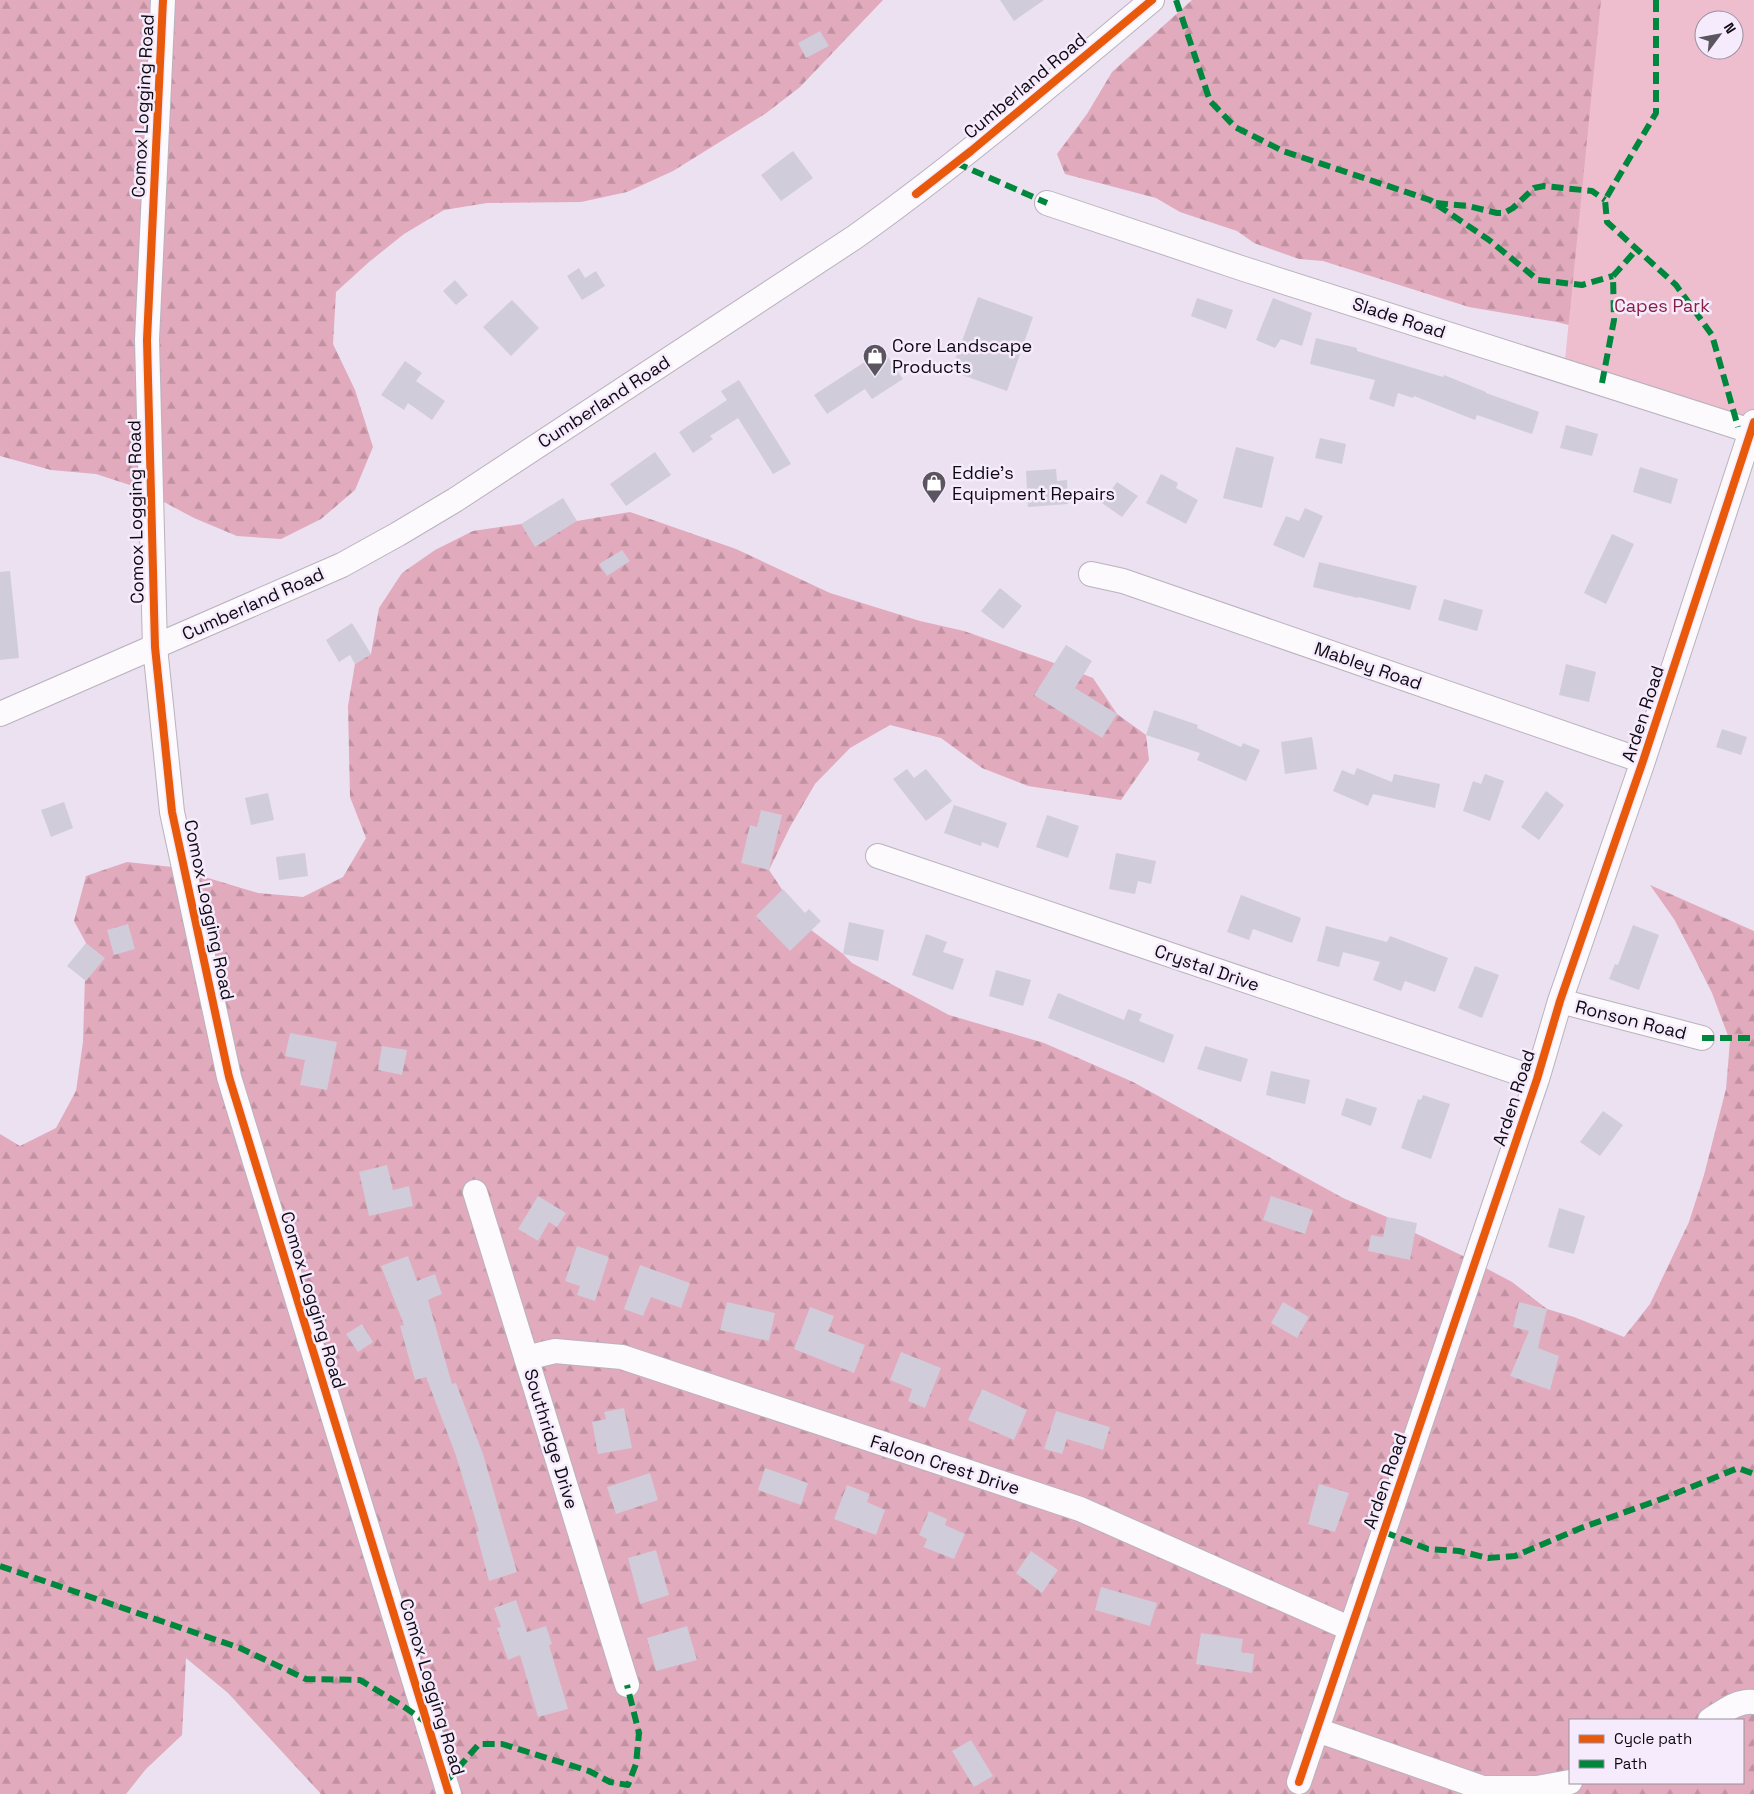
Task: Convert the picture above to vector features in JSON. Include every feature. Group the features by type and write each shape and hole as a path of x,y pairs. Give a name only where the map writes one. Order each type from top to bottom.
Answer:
{"street":[{"name":"Comox Logging Road","path":"163,0 147,340 155,647 172,812 229,1077 450,1794"},
{"name":"Cumberland Road","path":"0,714 342,565 455,500 855,237 909,199 971,151 1152,0"},
{"name":"Slade Road","path":"1047,203 1244,269 1753,428"},
{"name":"Arden Road","path":"1299,1782 1537,1079 1560,1002 1643,761 1753,428"},
{"name":"Mabley Road","path":"1091,574 1132,584 1643,761"},
{"name":"Crystal Drive","path":"878,856 1537,1079"},
{"name":"Ronson Road","path":"1560,1002 1702,1038"},
{"name":"Southridge Drive","path":"475,1192 627,1685"},
{"name":"Falcon Crest Drive","path":"526,1358 555,1351 622,1357 1080,1509 1351,1629"},
{"path":"1712,1719 1734,1705 1745,1701 1754,1702"},
{"path":"1317,1730 1492,1791 1537,1788 1569,1782"}],"green space":[{"path":"0,0 883,0 800,87 765,114 673,171 627,192 581,202 487,203 444,210 404,234 369,262 336,292 333,344 355,390 373,447 355,490 321,519 281,539 237,536 194,518 136,487 96,474 51,470 0,456"},
{"path":"1192,0 1754,0 1754,215 1596,332 1557,322 1469,307 1323,261 1299,259 1254,243 1237,231 1180,212 1156,198 1065,174 1057,154 1087,114 1112,72"},
{"name":"Capes Park","path":"1601,0 1754,0 1754,422 1564,370"},
{"path":"630,512 736,549 830,593 920,621 964,631 1093,678 1117,714 1146,735 1149,760 1121,800 1028,786 982,768 941,738 890,725 850,748 815,784 790,827 769,870 807,927 852,963 949,1015 1044,1043 1133,1082 1343,1198 1387,1217 1512,1282 1547,1309 1574,1317 1624,1337 1650,1304 1689,1222 1704,1175 1726,1089 1730,1041 1712,993 1693,955 1674,919 1650,885 1754,931 1754,1794 321,1794 228,1693 186,1658 182,1735 146,1769 126,1794 0,1794 0,1134 20,1146 56,1128 76,1091 83,1042 86,943 74,921 86,876 127,862 172,867 258,893 303,897 343,877 366,838 350,797 348,706 355,664 371,654 379,608 402,573 435,550 473,531 521,524 577,521"}],"building":[{"path":"1000,0 1044,0 1014,21"},
{"path":"820,31 829,46 806,58 798,43"},
{"path":"793,151 813,178 781,201 761,175"},
{"path":"579,268 585,278 596,271 605,286 582,300 567,276"},
{"path":"455,280 468,295 456,305 443,291"},
{"path":"978,297 1033,317 1007,391 951,371"},
{"path":"1197,298 1233,310 1226,329 1191,316"},
{"path":"1273,298 1312,313 1302,346 1281,339 1275,348 1256,340"},
{"path":"512,300 539,328 511,356 483,327"},
{"path":"1316,338 1357,348 1357,351 1443,377 1444,375 1486,393 1539,412 1532,434 1477,415 1475,420 1414,396 1413,398 1398,393 1394,407 1369,399 1375,380 1310,364"},
{"path":"883,350 903,379 872,399 865,389 827,414 814,395"},
{"path":"405,361 422,373 416,381 445,401 432,420 408,403 404,410 381,395"},
{"path":"739,380 791,464 773,474 738,418 710,436 713,439 693,453 679,432 727,400 721,391"},
{"path":"1566,425 1598,434 1592,456 1560,448"},
{"path":"1320,438 1346,444 1342,464 1315,458"},
{"path":"1236,447 1274,457 1262,508 1223,498"},
{"path":"655,452 671,475 626,506 610,484"},
{"path":"1640,467 1678,479 1671,504 1633,492"},
{"path":"1056,469 1057,481 1067,480 1068,504 1028,507 1026,471"},
{"path":"1161,474 1178,483 1176,488 1198,500 1186,524 1146,503"},
{"path":"1117,482 1138,496 1122,517 1102,503"},
{"path":"563,498 577,521 535,547 521,524"},
{"path":"1305,508 1323,516 1304,558 1273,545 1286,516 1299,521"},
{"path":"1612,534 1634,544 1606,604 1584,593"},
{"path":"622,550 630,561 607,576 599,564"},
{"path":"1319,562 1417,586 1410,610 1313,587"},
{"path":"10,571 19,658 0,660 0,572"},
{"path":"1000,588 1022,606 1003,629 981,611"},
{"path":"1444,599 1483,610 1477,631 1438,620"},
{"path":"352,623 371,654 355,664 350,655 339,662 326,640"},
{"path":"1066,645 1092,661 1075,688 1117,714 1102,738 1034,695"},
{"path":"1566,664 1596,672 1589,702 1559,695"},
{"path":"1154,710 1198,725 1197,728 1241,747 1243,743 1260,750 1246,781 1197,760 1200,753 1146,735"},
{"path":"1722,729 1747,737 1741,755 1716,747"},
{"path":"1312,737 1317,769 1285,774 1281,742"},
{"path":"1357,768 1392,782 1394,774 1440,784 1435,808 1373,794 1368,806 1333,791 1342,770 1354,775"},
{"path":"907,769 914,778 926,769 952,801 926,821 893,779"},
{"path":"1485,774 1504,781 1490,821 1463,811 1473,781 1481,784"},
{"path":"1546,791 1564,805 1539,840 1521,827"},
{"path":"268,793 274,820 251,825 245,798"},
{"path":"64,802 73,828 51,837 41,810"},
{"path":"954,805 1007,823 998,848 982,842 981,846 944,833"},
{"path":"761,810 782,815 769,870 741,863 750,825 757,827"},
{"path":"1047,815 1079,826 1068,858 1036,847"},
{"path":"305,853 308,876 279,880 276,857"},
{"path":"1116,853 1156,861 1151,884 1138,881 1135,894 1109,889"},
{"path":"783,889 805,913 809,909 821,921 790,951 756,916"},
{"path":"1241,895 1301,918 1292,943 1253,929 1249,940 1227,932"},
{"path":"849,922 884,930 878,961 843,954"},
{"path":"128,924 135,949 114,955 107,930"},
{"path":"1633,925 1659,935 1639,990 1609,979 1615,964 1618,965"},
{"path":"1326,926 1387,942 1390,936 1448,958 1435,992 1405,981 1401,991 1373,980 1380,962 1343,952 1339,967 1317,961"},
{"path":"926,934 947,942 943,952 964,959 953,990 912,975"},
{"path":"86,943 105,958 86,981 67,966"},
{"path":"1475,966 1499,975 1482,1018 1458,1008"},
{"path":"996,970 1031,980 1023,1006 989,996"},
{"path":"1058,993 1124,1020 1128,1009 1142,1014 1139,1021 1174,1035 1164,1063 1048,1018"},
{"path":"290,1033 337,1042 327,1090 300,1085 305,1060 285,1056"},
{"path":"382,1046 407,1050 402,1075 378,1070"},
{"path":"1205,1046 1248,1059 1241,1082 1197,1069"},
{"path":"1271,1071 1310,1080 1305,1104 1266,1095"},
{"path":"1423,1095 1450,1104 1431,1159 1401,1148 1418,1099 1421,1100"},
{"path":"1346,1098 1377,1108 1371,1126 1341,1115"},
{"path":"1603,1111 1623,1125 1600,1156 1580,1142"},
{"path":"387,1165 393,1190 409,1186 413,1206 369,1216 359,1172"},
{"path":"538,1196 566,1213 557,1227 549,1222 538,1241 518,1229"},
{"path":"1271,1196 1313,1210 1305,1234 1263,1220"},
{"path":"1559,1208 1585,1216 1574,1254 1548,1247"},
{"path":"1387,1217 1417,1223 1410,1260 1368,1251 1371,1235 1383,1237"},
{"path":"577,1246 609,1257 595,1301 577,1295 580,1286 565,1281"},
{"path":"408,1256 417,1281 435,1274 442,1294 428,1300 452,1384 456,1383 483,1454 517,1572 489,1581 476,1532 479,1531 455,1453 426,1377 415,1380 400,1326 404,1325 381,1266"},
{"path":"640,1265 690,1283 681,1308 651,1297 643,1316 624,1309"},
{"path":"727,1302 775,1313 769,1341 720,1330"},
{"path":"1283,1302 1309,1317 1297,1338 1271,1323"},
{"path":"1519,1302 1547,1309 1538,1348 1559,1356 1550,1390 1510,1376 1529,1331 1513,1327"},
{"path":"810,1307 834,1316 828,1331 865,1345 854,1373 794,1349"},
{"path":"362,1324 373,1342 358,1352 346,1334"},
{"path":"901,1352 941,1368 925,1408 908,1401 912,1389 890,1380"},
{"path":"982,1389 1027,1410 1014,1440 968,1420"},
{"path":"624,1408 632,1448 598,1454 592,1422 606,1419 604,1412"},
{"path":"1056,1411 1110,1427 1103,1450 1067,1439 1062,1454 1044,1449"},
{"path":"765,1468 808,1483 801,1505 758,1490"},
{"path":"650,1473 658,1500 616,1514 607,1487"},
{"path":"1319,1484 1349,1493 1335,1532 1308,1524"},
{"path":"847,1485 870,1494 867,1502 885,1510 876,1535 834,1519"},
{"path":"929,1511 947,1519 945,1525 965,1534 954,1559 923,1547 927,1539 919,1535"},
{"path":"656,1550 669,1595 640,1604 628,1558"},
{"path":"1031,1551 1058,1570 1042,1593 1016,1573"},
{"path":"1101,1587 1157,1603 1150,1626 1095,1610"},
{"path":"516,1600 527,1632 546,1626 552,1644 549,1645 568,1709 538,1717 520,1655 508,1660 497,1628 501,1627 494,1608"},
{"path":"687,1626 697,1660 656,1671 647,1638"},
{"path":"1201,1633 1243,1639 1241,1652 1254,1654 1252,1673 1196,1664"},
{"path":"971,1740 993,1776 974,1787 952,1751"}],"marked path":[{"path":"1176,0 1210,101 1235,127 1283,151 1430,200 1489,240 1538,280 1582,285 1613,276"},
{"path":"1656,0 1656,113 1605,200 1607,222 1676,285 1712,335 1738,427"},
{"path":"956,163 1047,203"},
{"path":"1436,203 1468,206 1504,213 1513,208 1534,188 1544,186 1592,191 1605,200"},
{"path":"1602,383 1614,320 1613,276 1637,249"},
{"path":"1702,1038 1754,1038"},
{"path":"1384,1532 1428,1549 1459,1551 1488,1558 1515,1556 1581,1528 1667,1497 1738,1468 1754,1474"},
{"path":"0,1566 240,1648 306,1679 360,1680 427,1723"},
{"path":"446,1782 479,1744 502,1744 589,1771 610,1782 628,1785 636,1764 639,1733 627,1685"}],"cycle path":[{"path":"163,0 147,340 155,647 172,812 229,1077 449,1794"},
{"path":"916,194 971,151 1152,0"},
{"path":"1299,1782 1537,1079 1560,1001 1643,761 1754,422"}],"place":[{"name":"Core Landscape Products","path":"875,377"},
{"name":"Eddie's Equipment Repairs","path":"934,504"}]}
